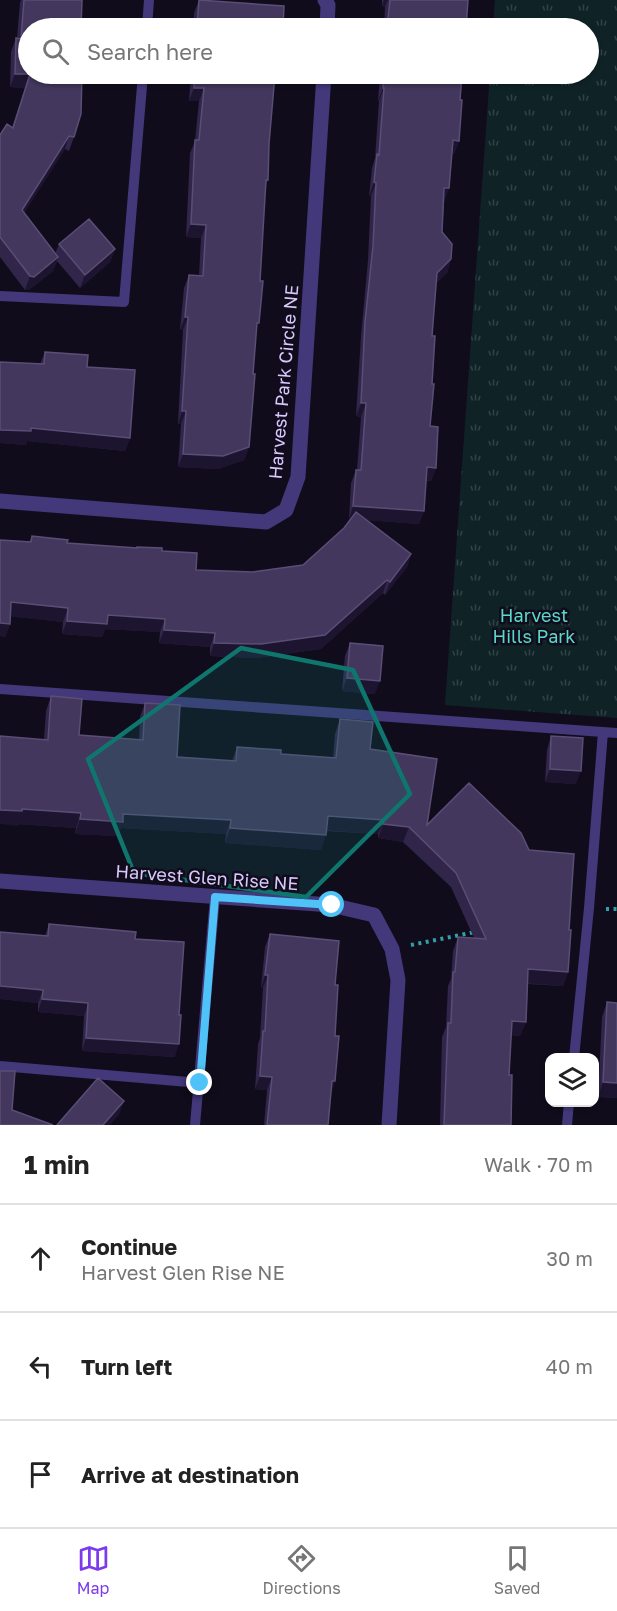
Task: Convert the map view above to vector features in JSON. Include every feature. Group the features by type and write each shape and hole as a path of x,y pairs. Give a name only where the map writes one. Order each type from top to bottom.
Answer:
{"street":[{"path":"325,0 328,5 327,18"},
{"name":"Harvest Park Circle NE","path":"0,501 266,522 286,510 298,477 323,84"},
{"name":"Harvest Glen Rise NE","path":"0,881 332,905 374,915 392,949 398,980 389,1125"}],"lane":[{"path":"148,18 149,0"},
{"path":"0,296 124,302 142,84"},
{"path":"0,689 617,733"},
{"path":"574,1053 603,732"},
{"path":"195,1125 215,897"},
{"path":"0,1066 200,1083"},
{"path":"567,1125 569,1107"}],"path":[{"path":"589,908 617,909"},
{"path":"392,949 485,930"}],"highlighted area":[{"path":"241,648 353,670 410,794 306,897 134,873 88,759"}],"green space":[{"name":"Harvest Hills Park","path":"495,0 617,0 617,718 445,705 489,84 599,84 599,18 494,18"}],"building":[{"path":"24,0 82,0 81,18 23,18"},
{"path":"199,0 284,6 283,18 198,18"},
{"path":"390,0 468,0 467,18 388,18"},
{"path":"16,38 18,38 18,74 15,74"},
{"path":"27,84 82,84 81,114 74,137 69,136 22,210 58,257 34,277 30,276 0,237 0,135 7,124 13,128"},
{"path":"194,84 274,84 260,281 263,281 259,323 257,323 249,447 223,456 183,454 186,411 182,411 188,317 185,317 189,275 203,276 206,225 191,224 195,140 199,140 204,88 194,88"},
{"path":"383,84 461,84 459,141 453,140 449,188 444,188 442,232 452,244 451,259 437,273 432,336 435,336 432,384 434,384 430,426 438,427 436,468 427,467 424,511 353,506 356,470 361,470 366,403 361,403 365,322 373,246 376,183 374,182 377,154 379,155"},
{"path":"89,219 115,249 85,275 59,244"},
{"path":"45,352 88,355 87,367 135,370 130,438 31,428 31,431 0,430 0,362 44,364"},
{"path":"356,512 411,554 390,582 387,580 325,635 261,644 214,643 215,633 164,630 165,619 108,615 107,624 67,621 68,608 11,602 10,624 0,623 0,540 31,542 32,536 68,540 67,543 162,548 162,551 197,553 196,570 253,572 303,565 344,528"},
{"path":"350,643 383,646 380,681 347,678"},
{"path":"51,696 82,699 79,735 143,740 145,703 180,705 177,757 236,761 237,747 281,750 281,754 336,758 340,719 373,722 370,749 437,759 427,825 469,783 521,833 529,850 574,854 568,972 528,969 526,1022 512,1021 509,1075 512,1075 511,1125 444,1125 448,1023 451,1023 453,972 455,972 458,937 486,939 456,873 409,827 383,824 384,820 328,816 326,835 230,828 231,820 123,814 123,822 80,819 81,813 22,809 22,811 0,810 0,736 48,740"},
{"path":"551,736 583,738 581,771 550,769"},
{"path":"49,924 136,932 135,939 184,942 179,1044 86,1038 88,1003 42,999 43,990 0,986 0,932 48,936"},
{"path":"270,934 339,941 335,985 338,985 335,1036 339,1036 328,1125 267,1125 272,1077 260,1076 268,975 265,975"},
{"path":"607,1002 617,1003 617,1083 603,1082"},
{"path":"0,1071 15,1071 12,1110 53,1125 0,1125"},
{"path":"98,1078 124,1101 103,1125 57,1125"}],"route":[{"path":"200,1083 215,897 332,905"}]}
